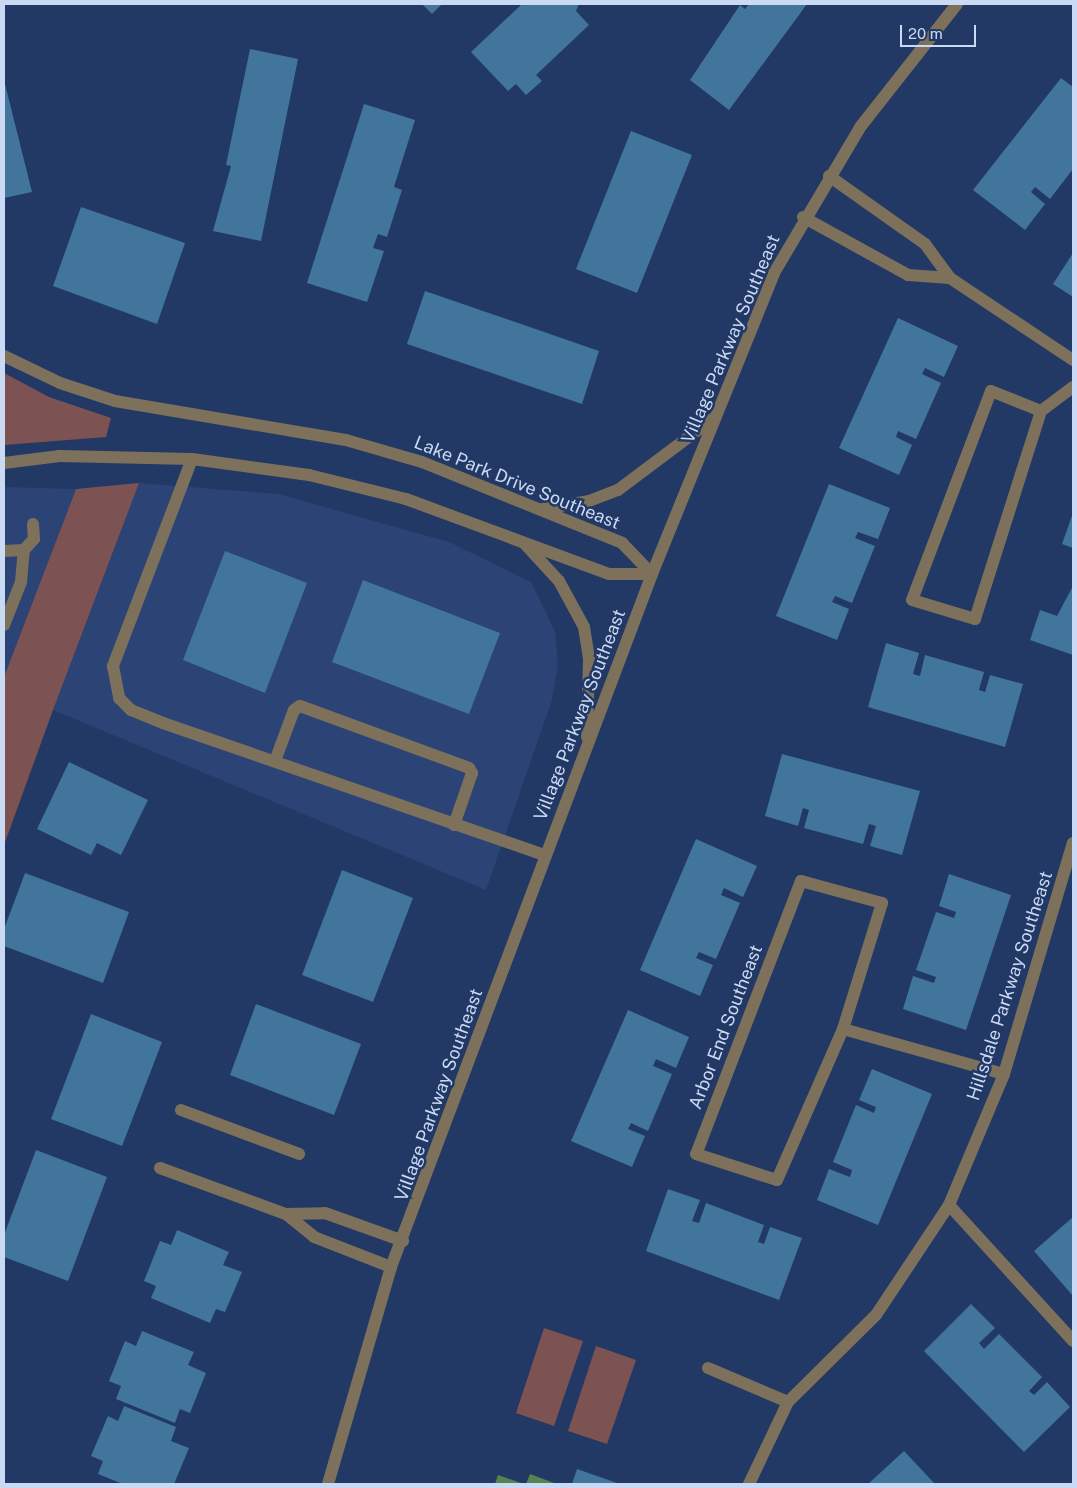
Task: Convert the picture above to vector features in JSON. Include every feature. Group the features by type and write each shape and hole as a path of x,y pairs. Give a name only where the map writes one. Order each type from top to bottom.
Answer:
{"street":[{"name":"Village Parkway Southeast","path":"328,1484 391,1267 403,1241 652,574 774,273 803,217 829,176 910,58 957,4"},
{"path":"829,176 925,244 950,278 1073,360"},
{"path":"803,217 908,275 950,278"},
{"name":"Lake Park Drive Southeast","path":"4,356 60,383 114,401 172,414 286,428 383,450 541,509 622,543 652,574"},
{"path":"1041,411 991,391 912,600 975,619 1041,411 1073,386"},
{"path":"541,509 589,501 618,490 716,416"},
{"path":"4,463 60,456 192,459 359,486 522,541 609,574 652,574"},
{"path":"192,459 113,666 113,684 131,710 546,856"},
{"path":"4,625 21,582 24,550 34,539 33,524"},
{"path":"522,541 559,581 584,627 589,659 587,747"},
{"path":"4,551 24,550"},
{"path":"275,762 294,710 300,706 469,768 472,773 454,825"},
{"name":"Hillsdale Parkway Southeast","path":"750,1484 788,1402 876,1315 949,1205 1004,1074 1073,843"},
{"name":"Arbor End Southeast","path":"801,881 882,903 843,1029 777,1180 696,1154 801,881"},
{"path":"843,1029 1004,1074"},
{"path":"181,1110 299,1154"},
{"path":"160,1168 286,1214 314,1238 391,1267"},
{"path":"949,1205 1073,1341"},
{"path":"286,1214 325,1213 403,1241"},
{"path":"708,1368 788,1402"}],"shaded area":[{"path":"4,373 49,397 111,418 106,437 4,445"},
{"path":"139,483 278,494 449,542 531,582 555,631 558,666 552,700 486,890 53,710"},
{"path":"139,483 4,845 4,677 76,489"},
{"path":"4,487 76,489 4,677"},
{"path":"544,1328 583,1341 554,1426 516,1413"},
{"path":"596,1346 636,1360 607,1444 568,1431"},
{"path":"530,1474 554,1483 554,1484 526,1484"},
{"path":"498,1475 524,1484 495,1484"}],"building":[{"path":"422,4 442,4 432,14"},
{"path":"522,4 579,4 576,11 589,25 536,75 542,81 526,95 516,84 508,91 471,52"},
{"path":"749,4 807,4 729,110 690,80 740,5 745,9"},
{"path":"250,49 298,59 261,241 213,231 231,166 226,165"},
{"path":"1061,78 1073,87 1073,169 1050,199 1035,187 1031,192 1045,204 1025,230 973,190"},
{"path":"4,80 32,192 4,198"},
{"path":"364,104 415,120 394,187 402,190 387,237 378,234 373,248 384,251 367,302 307,283"},
{"path":"631,131 692,155 637,293 576,269"},
{"path":"81,207 185,243 157,324 53,286"},
{"path":"1073,253 1073,297 1053,284"},
{"path":"425,291 599,351 582,404 407,344"},
{"path":"898,318 958,346 944,377 925,368 922,374 941,383 916,439 898,431 896,437 912,445 899,475 839,448"},
{"path":"829,484 890,508 878,539 858,532 855,538 875,546 852,603 835,596 832,602 849,609 837,640 776,616"},
{"path":"1073,513 1073,548 1062,544"},
{"path":"225,551 307,583 265,693 183,660"},
{"path":"363,580 500,633 469,714 332,662"},
{"path":"1073,586 1073,655 1030,640 1040,610 1057,616"},
{"path":"886,643 919,653 913,674 920,676 925,655 984,672 979,690 985,692 990,675 1023,684 1005,747 868,707"},
{"path":"782,754 920,791 902,855 870,846 876,826 869,824 863,844 804,828 809,810 803,808 798,826 765,816"},
{"path":"69,762 148,800 121,855 97,843 91,855 37,829"},
{"path":"696,839 757,866 743,897 724,888 721,895 740,903 716,959 699,952 696,958 713,965 700,996 640,970"},
{"path":"342,870 413,898 373,1002 302,975"},
{"path":"25,873 129,912 103,983 4,946 4,929"},
{"path":"949,874 1011,895 966,1030 903,1009 913,976 934,983 936,977 916,970 936,912 954,918 956,912 939,906"},
{"path":"256,1004 361,1044 334,1115 230,1075"},
{"path":"628,1010 689,1037 676,1068 656,1059 653,1066 672,1074 648,1131 631,1123 628,1129 645,1136 632,1167 571,1141"},
{"path":"91,1014 162,1042 122,1146 51,1119"},
{"path":"872,1069 932,1094 878,1225 817,1200 829,1169 850,1177 852,1170 833,1162 856,1105 874,1113 876,1107 859,1100"},
{"path":"36,1150 107,1177 68,1281 4,1257 4,1235"},
{"path":"668,1189 700,1200 692,1221 699,1223 706,1203 764,1225 758,1242 764,1244 770,1227 802,1238 779,1300 646,1251"},
{"path":"1073,1217 1073,1296 1034,1251"},
{"path":"177,1230 229,1252 223,1265 242,1272 225,1312 216,1309 210,1323 151,1298 156,1286 144,1281 160,1241 171,1245"},
{"path":"971,1304 995,1328 979,1343 984,1349 999,1334 1042,1377 1029,1391 1034,1395 1047,1382 1070,1407 1024,1452 924,1351"},
{"path":"142,1331 194,1352 188,1365 206,1373 190,1413 180,1409 175,1423 116,1399 121,1386 109,1381 125,1341 136,1346"},
{"path":"124,1406 176,1427 171,1441 189,1448 174,1484 123,1484 98,1474 103,1461 91,1456 108,1416 118,1421"},
{"path":"904,1451 935,1484 868,1484"},
{"path":"577,1469 620,1484 572,1484"}]}
